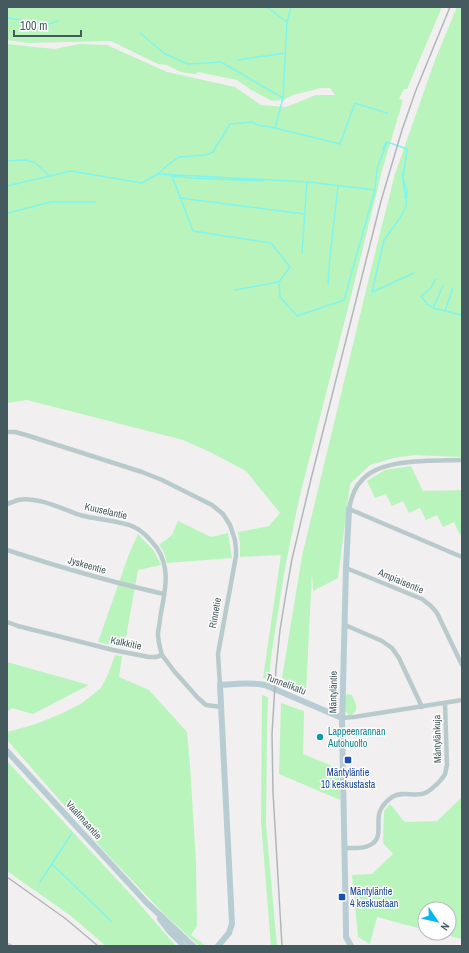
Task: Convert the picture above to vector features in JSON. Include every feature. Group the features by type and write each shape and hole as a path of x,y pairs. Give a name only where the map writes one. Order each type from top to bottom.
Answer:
{"street":[{"name":"Rinnetie","path":"7,432 15,432 26,435 142,472 162,480 212,505 223,514 230,525 235,540 236,556 218,654 232,924 229,933 218,946"},
{"path":"462,460 404,462 388,465 375,470 363,479 354,491 349,510 462,557"},
{"name":"Kuuselantie","path":"7,504 18,500 28,499 38,501 87,517 126,525 135,528 146,536 154,544 161,557 166,574 166,583 158,632 162,655"},
{"name":"Mäntyläntie","path":"349,510 342,718 346,937 351,946"},
{"name":"Jyskeentie","path":"7,550 56,566 164,594"},
{"name":"Ampiaisentie","path":"346,568 422,599 431,606 437,614 462,665"},
{"name":"Kalkkitie","path":"7,622 113,650 149,657 162,655"},
{"path":"345,625 382,641 392,648 399,658 422,707"},
{"path":"162,655 198,698 206,705 221,707"},
{"name":"Tunnelikatu","path":"220,685 247,683 265,685 342,718"},
{"path":"342,718 462,700"},
{"name":"Mäntylänkuja","path":"344,848 363,848 376,842 379,836 380,811 386,803 399,794 423,794 442,778 446,772 447,765 445,703"},
{"name":"Vaalimaantie","path":"7,751 146,902 169,931 184,946"},
{"name":"Vaalimaantie","path":"146,902 193,946"}],"green space":[{"path":"7,7 442,7 407,89 404,89 399,99 403,100 382,171 299,499 285,568 271,657 269,680 263,678 281,555 240,557 238,532 269,526 280,513 246,471 183,440 27,400 7,403 7,44 54,49 80,44 107,45 167,72 235,87 261,105 286,107 316,95 335,95 330,88 321,88 293,95 283,100 272,101 251,90 237,80 198,72 195,74 178,71 167,65 158,64 111,41 28,43 7,40"},
{"path":"457,7 462,7 462,457 414,455 394,458 370,465 350,484 338,578 313,591 312,572 306,692 282,678 302,556 395,174 435,60"},
{"path":"411,466 423,491 462,490 462,534 460,535 454,522 443,527 437,515 426,520 420,508 409,513 403,501 392,506 386,494 375,498 367,481 385,470"},
{"path":"178,521 211,537 228,533 232,558 167,563 163,550 159,545 172,535"},
{"path":"138,534 154,551 161,565 138,570 124,648 98,642 129,554"},
{"path":"115,655 122,656 119,677 149,690 187,732 196,863 197,926 191,935 206,946 200,946 197,944 164,914 106,853 7,740 7,732 36,724 63,713 82,703 101,688"},
{"path":"7,662 89,685 33,714 12,708 7,712"},
{"path":"347,694 352,695 356,705 356,710 352,715 349,715 344,710 345,697"},
{"path":"262,695 268,697 266,824 277,946 271,946 261,822"},
{"path":"281,703 304,711 303,754 340,769 340,800 279,774"},
{"path":"7,761 136,900 176,946 106,946 71,916 7,871"},
{"path":"462,797 462,939 457,938 457,901 417,901 417,928 377,917 370,944 358,937 352,875 372,874 393,854 383,843 384,811 390,804 406,822 437,821"}],"waterway":[{"path":"267,7 287,22"},
{"path":"275,128 283,98 287,22 291,7"},
{"path":"7,18 49,24 58,21"},
{"path":"140,33 165,54 188,64 221,62 283,98"},
{"path":"238,60 285,53"},
{"path":"158,174 179,157 206,155 213,152 230,124 252,122 258,125 340,144 355,103 387,113"},
{"path":"383,149 386,142"},
{"path":"7,186 71,171 142,183 158,174 309,182 375,190 377,169 387,142 407,149 403,179 407,191 406,206 402,215 384,240 372,292 414,273"},
{"path":"7,161 24,160 34,162 50,176"},
{"path":"403,172 405,198"},
{"path":"171,176 263,181"},
{"path":"172,176 193,231 271,243 290,267 279,282 235,290"},
{"path":"302,253 307,182"},
{"path":"328,284 338,186"},
{"path":"279,282 280,297 297,316 344,300 375,190"},
{"path":"180,198 305,214"},
{"path":"7,212 51,202 95,202"},
{"path":"436,279 430,289 421,296 427,304 433,308 462,315"},
{"path":"433,308 443,286"},
{"path":"445,311 453,288"},
{"path":"40,882 72,833"},
{"path":"52,864 112,922"}],"railway":[{"path":"282,946 273,792 272,734 280,630 292,559 381,201 402,130 416,90 450,7"},
{"path":"7,877 66,919 98,946"}],"place":[{"name":"Lappeenrannan Autohuolto","path":"320,737"},
{"name":"Mäntyläntie 10 keskustasta","path":"348,760"},
{"name":"Mäntyläntie 4 keskustaan","path":"342,897"}]}
